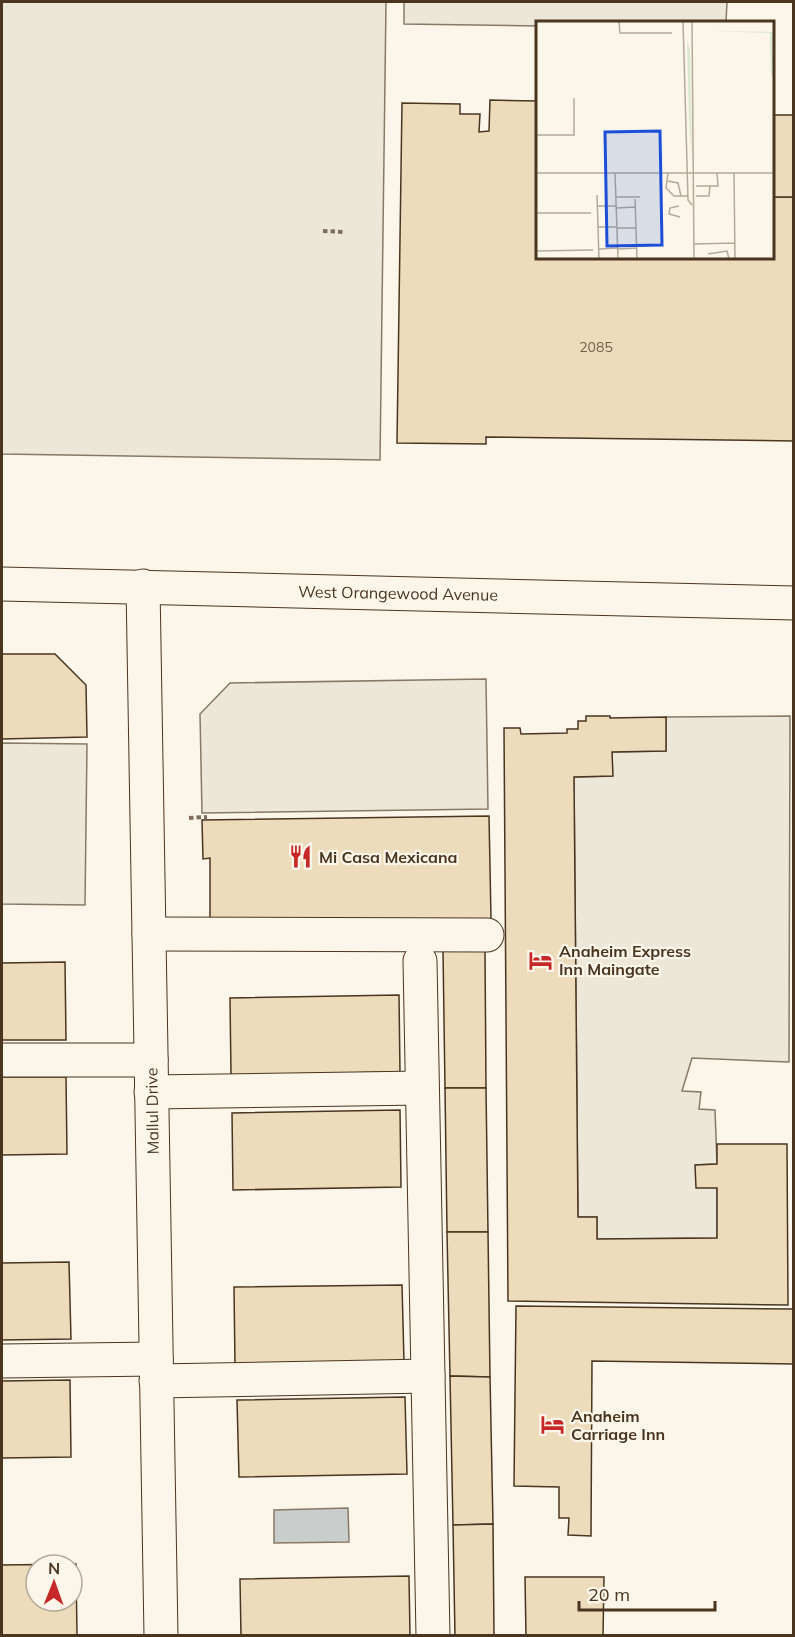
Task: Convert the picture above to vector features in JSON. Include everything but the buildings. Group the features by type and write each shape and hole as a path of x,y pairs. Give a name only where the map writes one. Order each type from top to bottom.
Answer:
{"street":[{"name":"West Orangewood Avenue","path":"2,584 794,603"},
{"name":"Mallul Drive","path":"143,586 160,1635"},
{"path":"149,934 487,935"},
{"path":"420,961 433,1635"},
{"path":"2,1060 151,1060"},
{"path":"151,1092 422,1088"},
{"path":"2,1360 156,1370 428,1376"}],"path":[{"path":"323,231 344,232"},
{"path":"189,818 207,818"}],"shaded area":[{"path":"2,2 386,2 380,460 2,454"},
{"path":"404,2 727,2 726,21 536,21 536,26 404,24"},
{"path":"486,679 488,809 202,813 200,714 230,683"},
{"path":"790,716 789,1062 692,1058 682,1091 701,1092 699,1109 715,1110 717,1164 696,1165 717,1188 717,1238 597,1239 597,1217 578,1217 574,777 612,776 612,752 666,751 666,717"},
{"path":"2,743 87,744 85,905 2,904"},
{"path":"348,1508 349,1542 274,1543 274,1510"}],"place":[{"name":"Mi Casa Mexicana","path":"301,857"},
{"name":"Anaheim Express Inn Maingate","path":"541,960"},
{"name":"Anaheim Carriage Inn","path":"553,1425"}]}
